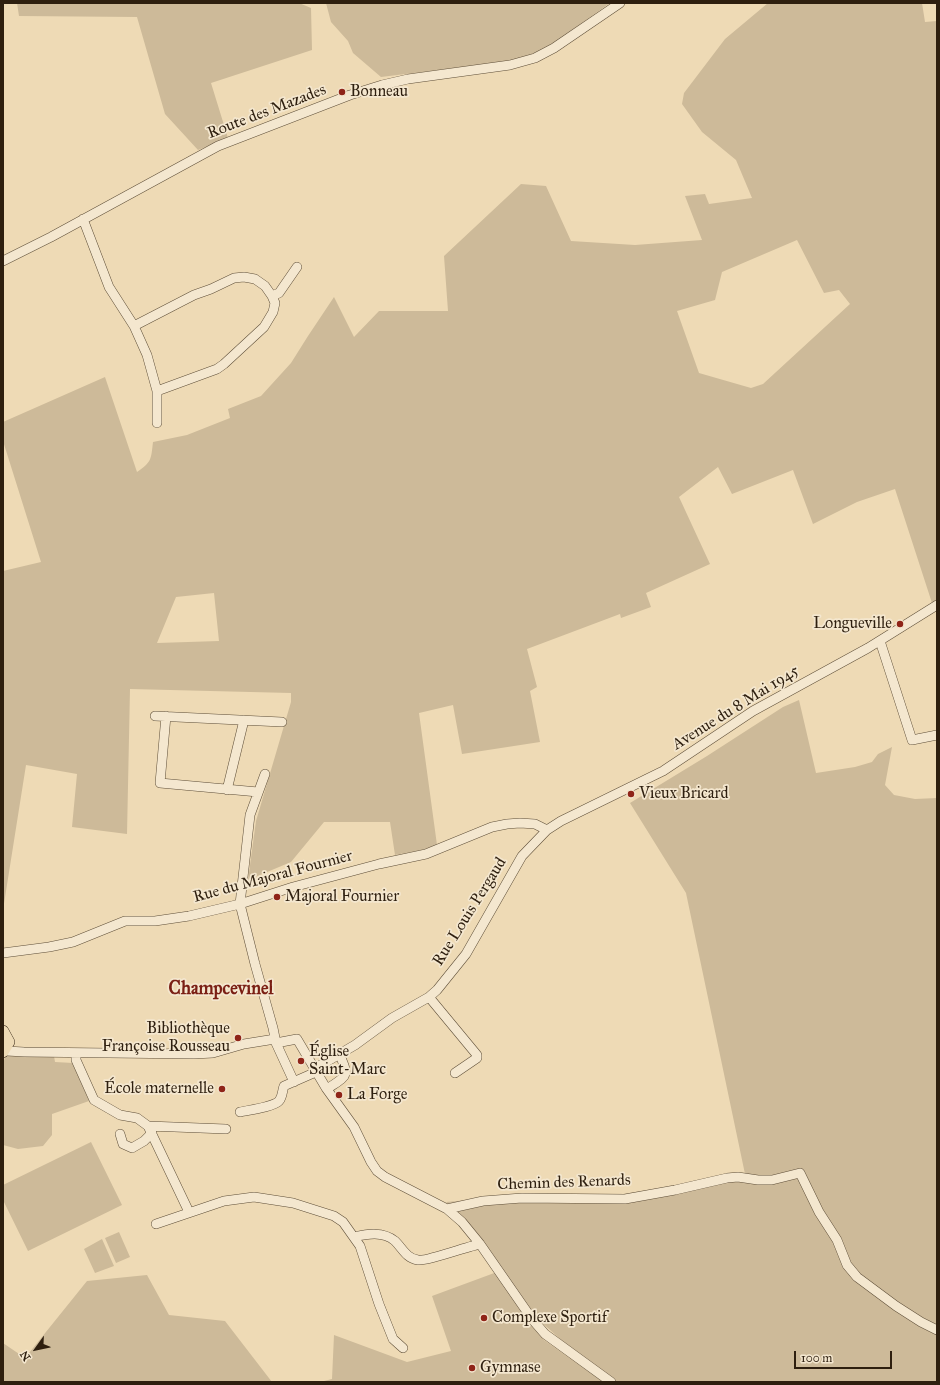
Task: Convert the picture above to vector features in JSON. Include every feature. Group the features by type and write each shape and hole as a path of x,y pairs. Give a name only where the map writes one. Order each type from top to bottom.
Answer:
{"main road":[{"path":"3,1031 5,1048"}],"street":[{"name":"Route des Mazades","path":"3,260 26,250 212,148 382,85 408,79 510,65 535,58 554,48 620,3"},
{"path":"83,219 109,287 134,326 147,355 157,391 157,423"},
{"path":"272,296 279,293 297,267"},
{"path":"134,326 194,295 212,289 234,278 244,277 255,279 265,286 275,303 273,312 264,327 224,364 217,369 157,391"},
{"name":"Avenue du 8 Mai 1945","path":"547,830 561,821 663,772 753,712 880,641 937,605"},
{"path":"880,641 912,740 937,735"},
{"path":"155,716 282,722"},
{"path":"166,716 160,783 258,792"},
{"path":"227,790 244,720"},
{"path":"240,1112 274,1104 280,1100 283,1095 282,1091 284,1086 294,1082 275,1041 273,1028 240,904 250,815 265,774"},
{"name":"Rue du Majoral Fournier","path":"3,953 49,947 73,942 125,921 155,920 189,916 240,904 293,887 380,864 426,854 492,827 520,823 535,824 547,830"},
{"name":"Rue Louis Pergaud","path":"294,1082 356,1045 392,1018 429,997 437,990 466,954 516,865 529,848 547,830"},
{"path":"429,997 477,1054 476,1058 455,1073"},
{"path":"5,1048 7,1051 35,1052 194,1054 213,1053 244,1044 297,1039 327,1089 354,1127 377,1171 385,1177 447,1209 462,1222 480,1244 532,1319 545,1334 611,1382"},
{"path":"76,1053 76,1060 94,1100 120,1116 138,1118 150,1129 189,1212"},
{"path":"327,1089 344,1078 346,1075 346,1067 339,1054"},
{"path":"150,1129 226,1129"},
{"path":"120,1134 123,1144 132,1148 144,1141 150,1129"},
{"name":"Chemin des Renards","path":"447,1209 482,1201 522,1198 624,1199 675,1190 727,1178 738,1177 758,1180 772,1180 800,1173 819,1212 837,1240 847,1265 857,1277 921,1322 937,1330"},
{"path":"156,1224 224,1201 254,1197 293,1203 334,1216 343,1222 360,1246 379,1304 393,1339 402,1348"},
{"path":"354,1237 374,1234 384,1236 394,1241 406,1255 419,1261 480,1244"}],"shaded area":[{"path":"17,3 299,3 311,8 312,50 211,83 228,138 198,150 165,114 137,17 19,16"},
{"path":"326,3 610,3 547,48 530,55 511,61 381,77 353,53 348,41 331,22"},
{"path":"768,3 922,3 925,22 937,21 937,600 932,603 895,489 857,502 813,524 793,470 732,494 718,467 679,497 710,564 646,593 651,607 621,618 620,614 527,649 537,687 530,691 540,742 462,754 453,705 419,713 437,845 395,855 390,822 324,822 291,862 248,880 256,821 291,702 291,693 130,689 127,834 72,827 77,774 26,765 3,910 3,571 41,562 3,441 3,422 105,377 137,472 150,460 153,442 187,435 230,418 228,409 261,396 291,363 334,297 354,337 379,311 448,311 444,256 521,184 546,186 571,241 635,245 702,240 685,196 705,194 709,204 752,198 736,160 702,132 682,104 684,93 725,39","holes":["797,240 824,293 839,290 850,304 763,384 751,388 699,373 677,311 715,300 722,272","214,593 219,641 157,643 176,597"]},
{"path":"799,700 816,773 855,767 872,762 878,754 892,747 885,785 894,795 915,799 937,798 937,1382 608,1382 539,1320 464,1220 446,1202 534,1194 617,1195 745,1174 686,893 630,803 783,707"},
{"path":"6,1055 54,1056 55,1062 73,1063 89,1101 52,1114 52,1135 43,1146 18,1149 3,1145 3,1063"},
{"path":"91,1142 122,1205 28,1251 3,1200 3,1185"},
{"path":"119,1232 130,1257 116,1263 105,1238"},
{"path":"102,1239 114,1266 95,1273 84,1249"},
{"name":"Complexe Sportif","path":"497,1272 544,1340 603,1382 320,1382 332,1379 334,1335 407,1362 451,1351 432,1296"},
{"path":"147,1275 169,1315 225,1321 272,1382 3,1382 3,1343 25,1358 87,1281"}],"place":[{"name":"Bonneau","path":"342,92"},
{"name":"Longueville","path":"900,624"},
{"name":"Vieux Bricard","path":"631,794"},
{"name":"Majoral Fournier","path":"277,897"},
{"name":"Bibliothèque Françoise Rousseau","path":"238,1038"},
{"name":"Église Saint-Marc","path":"301,1061"},
{"name":"École maternelle","path":"222,1089"},
{"name":"La Forge","path":"339,1095"},
{"name":"Complexe Sportif","path":"484,1318"},
{"name":"Gymnase","path":"472,1368"}],"district":[{"name":"Champcevinel","path":"221,990"}]}
